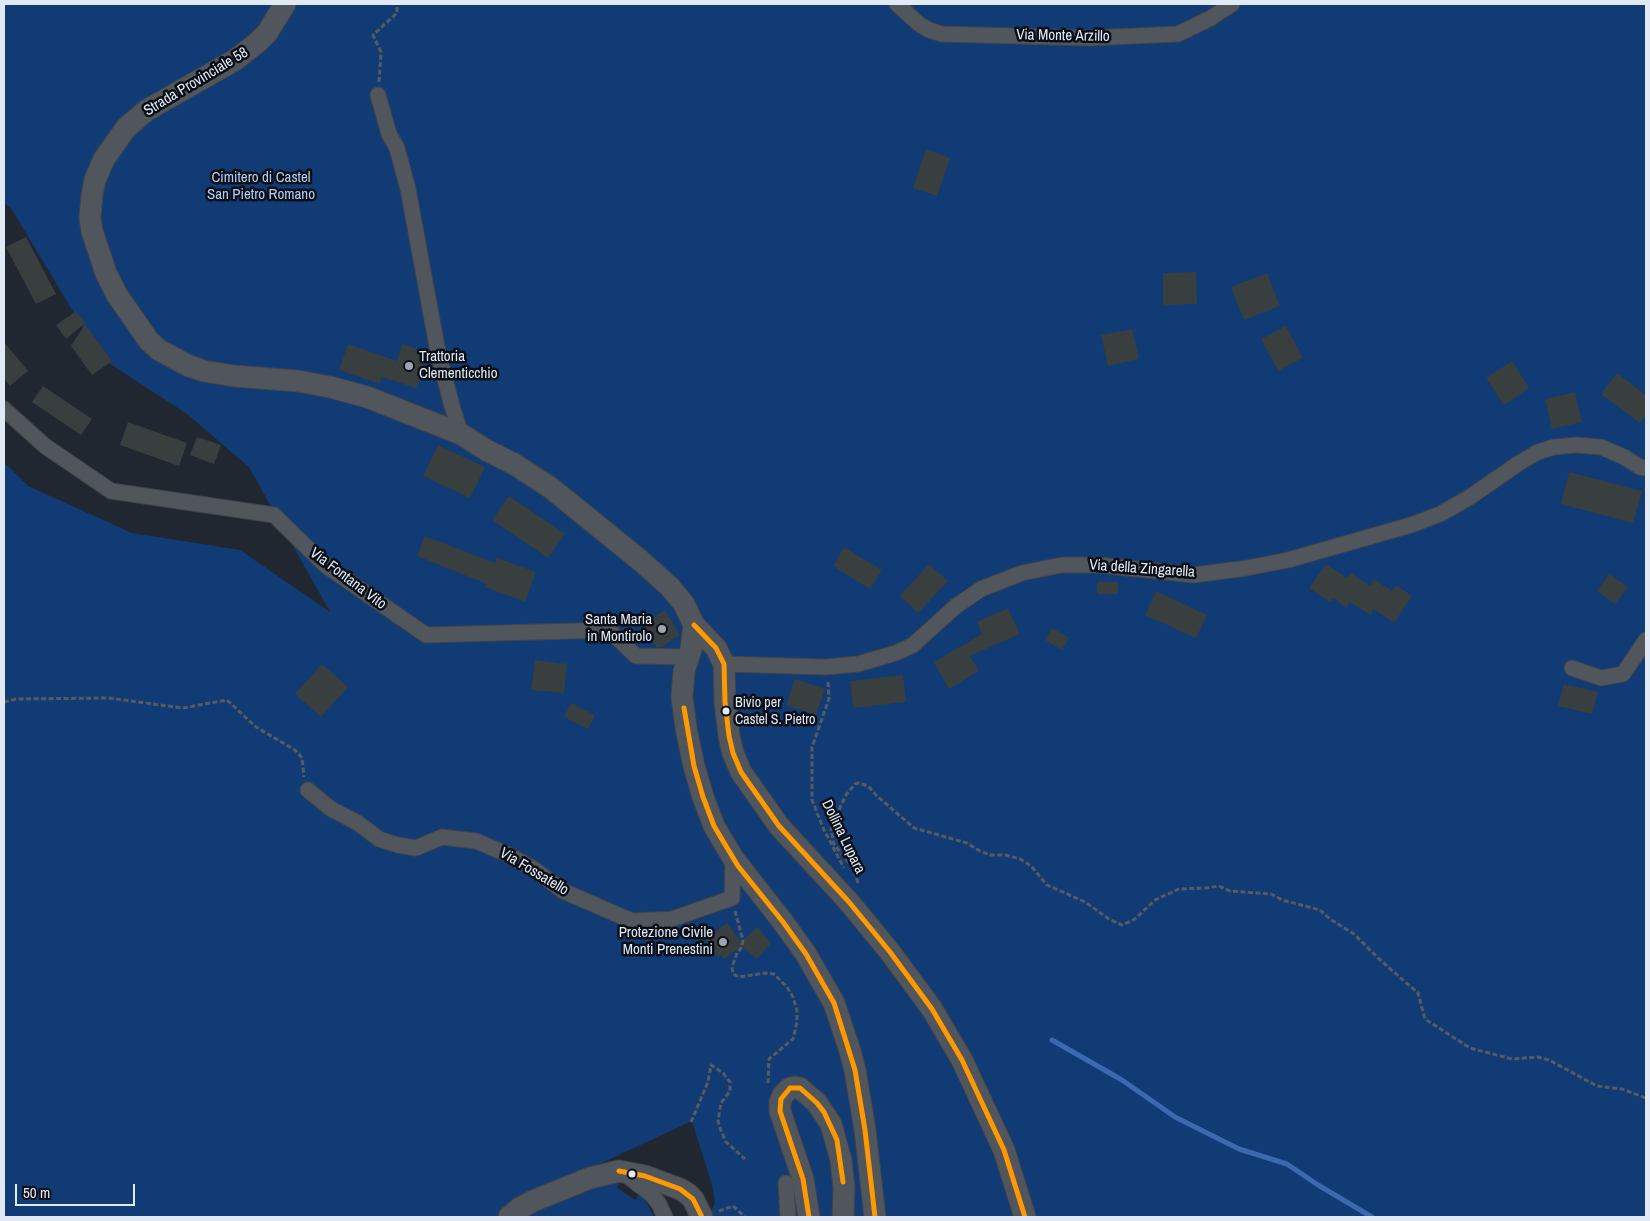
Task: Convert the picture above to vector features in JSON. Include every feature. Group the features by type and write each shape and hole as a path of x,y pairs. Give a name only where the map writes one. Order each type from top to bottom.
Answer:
{"street":[{"name":"Strada Provinciale 58","path":"285,4 267,33 248,51 224,67 159,103 126,128 110,148 100,169 92,195 90,218 92,231 106,273 117,295 149,341 178,362 204,371 234,376 298,381 367,396 462,434 551,488 587,516 669,586 684,604 694,625"},
{"name":"Via Monte Arzillo","path":"897,4 919,24 929,30 942,34 1089,38 1178,34 1211,18 1232,4"},
{"path":"378,95 389,134 397,148 408,189 438,352 452,406 462,434"},
{"name":"Via Fontana Vito","path":"4,409 45,446 111,491 274,515 325,565 426,635 609,630 636,656 688,657"},
{"name":"Via della Zingarella","path":"724,664 826,667 858,664 896,653 913,645 956,606 981,589 1022,573 1062,565 1098,565 1194,575 1288,560 1411,525 1440,514 1470,497 1519,463 1538,452 1554,447 1576,445 1601,447 1624,457 1640,467 1646,468"},
{"path":"694,625 691,649 684,670 682,697 694,766 714,826 733,858 806,954 834,1003 855,1070 866,1138 875,1217"},
{"path":"694,625 716,648 724,664 728,736 741,772 779,826 849,902 890,952 944,1027 962,1060 1004,1150 1025,1217"},
{"path":"1572,668 1601,678 1623,674 1646,640"},
{"name":"Via Fossatello","path":"308,790 331,808 358,823 379,838 398,845 416,848 442,837 476,841 509,854 534,869 563,891 632,920 672,920 732,898"},
{"path":"732,898 733,858"},
{"path":"809,1217 803,1179 780,1111 780,1102 783,1095 790,1088 795,1087 800,1088 824,1112 834,1132 841,1160 844,1188 844,1217"},
{"path":"509,1217 533,1201 590,1178 619,1170 645,1176 680,1189 693,1199 702,1217"},
{"path":"619,1170 640,1184 652,1195 665,1217"},
{"path":"786,1183 788,1217"}],"path":[{"path":"378,95 381,52 373,35 397,13 397,4"},
{"name":"Dollina Lupara","path":"826,667 829,699 812,747 812,800 830,843 847,873"},
{"path":"4,702 16,699 109,698 184,708 227,700 256,728 295,750 302,758 304,779 308,790"},
{"name":"Dollina Lupara","path":"852,881 858,889 853,868 834,844 831,830 834,818 846,795 855,784 859,783 868,786 914,828 967,843 990,855 1004,855 1020,859 1031,866 1047,885 1085,902 1109,919 1122,925 1135,919 1155,900 1178,889 1219,886 1230,891 1271,894 1296,904 1320,910 1330,920 1354,934 1378,959 1418,994 1425,1019 1470,1048 1512,1059 1538,1057 1549,1060 1597,1086 1622,1089 1646,1098"},
{"path":"732,898 743,940 742,947 732,966 733,974 739,977 765,973 774,974 794,996 797,1022 793,1039 769,1060"},
{"path":"691,1122 705,1092 711,1065 723,1073 730,1082 730,1091 721,1103 718,1121 721,1131 726,1142 745,1159"},
{"path":"718,1217 718,1211 733,1206 745,1217"}],"green space":[{"name":"Cimitero di Castel San Pietro Romano","path":"4,4 1646,4 1646,1217 709,1217 715,1203 713,1188 692,1121 511,1205 496,1217 4,1217 4,462 28,486 132,533 240,550 330,612 249,467 187,414 101,358 11,208 4,203"},
{"path":"622,1179 617,1188 635,1200 641,1192 654,1217 522,1217 566,1193"}],"building":[{"path":"926,149 950,158 937,196 913,188"},
{"path":"26,237 56,294 36,304 6,247"},
{"path":"1196,272 1197,304 1163,305 1163,273"},
{"path":"1267,273 1280,306 1244,320 1231,287"},
{"path":"76,311 85,323 66,339 56,325"},
{"path":"85,324 112,361 92,375 71,346"},
{"path":"1286,326 1303,358 1278,371 1261,339"},
{"path":"1132,329 1139,359 1108,366 1101,335"},
{"path":"4,342 28,371 10,386 4,379"},
{"path":"348,344 397,361 402,344 428,352 416,388 382,377 380,384 339,370"},
{"path":"1512,361 1529,388 1504,405 1486,378"},
{"path":"1617,373 1646,395 1646,415 1640,423 1601,394"},
{"path":"43,386 92,419 81,435 32,402"},
{"path":"1575,392 1582,422 1552,429 1545,399"},
{"path":"128,422 187,443 179,466 120,445"},
{"path":"197,437 221,445 214,464 190,455"},
{"path":"438,445 485,467 470,498 423,476"},
{"path":"1569,472 1642,491 1633,523 1561,504"},
{"path":"509,496 565,534 548,558 492,520"},
{"path":"425,536 495,563 497,558 536,572 525,602 485,587 487,584 417,556"},
{"path":"844,547 882,570 870,589 833,566"},
{"path":"929,564 948,581 918,613 900,596"},
{"path":"1326,564 1347,578 1351,573 1370,586 1374,579 1392,591 1396,585 1412,596 1394,623 1374,609 1370,615 1350,602 1346,608 1333,598 1330,602 1309,588"},
{"path":"1609,574 1628,587 1615,604 1597,591"},
{"path":"1097,582 1118,582 1118,594 1097,594"},
{"path":"1156,591 1207,615 1196,638 1145,615"},
{"path":"1008,608 1020,634 970,656 979,671 949,689 934,662 982,634 977,622"},
{"name":"Santa Maria in Montirolo","path":"665,610 680,635 661,647 656,647 642,625"},
{"path":"1052,628 1069,638 1062,650 1045,640"},
{"path":"535,660 567,664 564,693 531,690"},
{"path":"322,664 348,687 321,717 295,694"},
{"path":"903,675 906,702 853,708 850,681"},
{"path":"795,679 825,689 816,715 786,705"},
{"path":"1564,684 1598,692 1592,714 1558,706"},
{"path":"571,703 595,715 588,729 564,717"},
{"path":"727,923 741,942 757,927 771,943 757,959 742,946 724,959 721,955 718,957 705,939"}],"waterway":[{"path":"1052,1040 1122,1080 1175,1117 1239,1149 1287,1164 1372,1217"}],"transit line":[{"path":"694,625 716,648 724,664 725,702 729,736 733,753 741,772 779,826 849,902 890,952 932,1009 962,1060 1004,1150 1025,1217"},
{"path":"684,708 694,766 714,826 738,866 806,954 834,1003 855,1070 865,1130 875,1217"},
{"path":"809,1217 803,1179 780,1111 781,1099 790,1088 800,1088 824,1112 837,1140 843,1182"},
{"path":"619,1171 645,1176 680,1189 693,1199 702,1217"}],"place":[{"name":"Trattoria Clementicchio","path":"409,366"},
{"name":"Santa Maria in Montirolo","path":"662,629"},
{"name":"Bivio per Castel S. Pietro","path":"726,711"},
{"name":"Protezione Civile Monti Prenestini","path":"723,942"}]}
